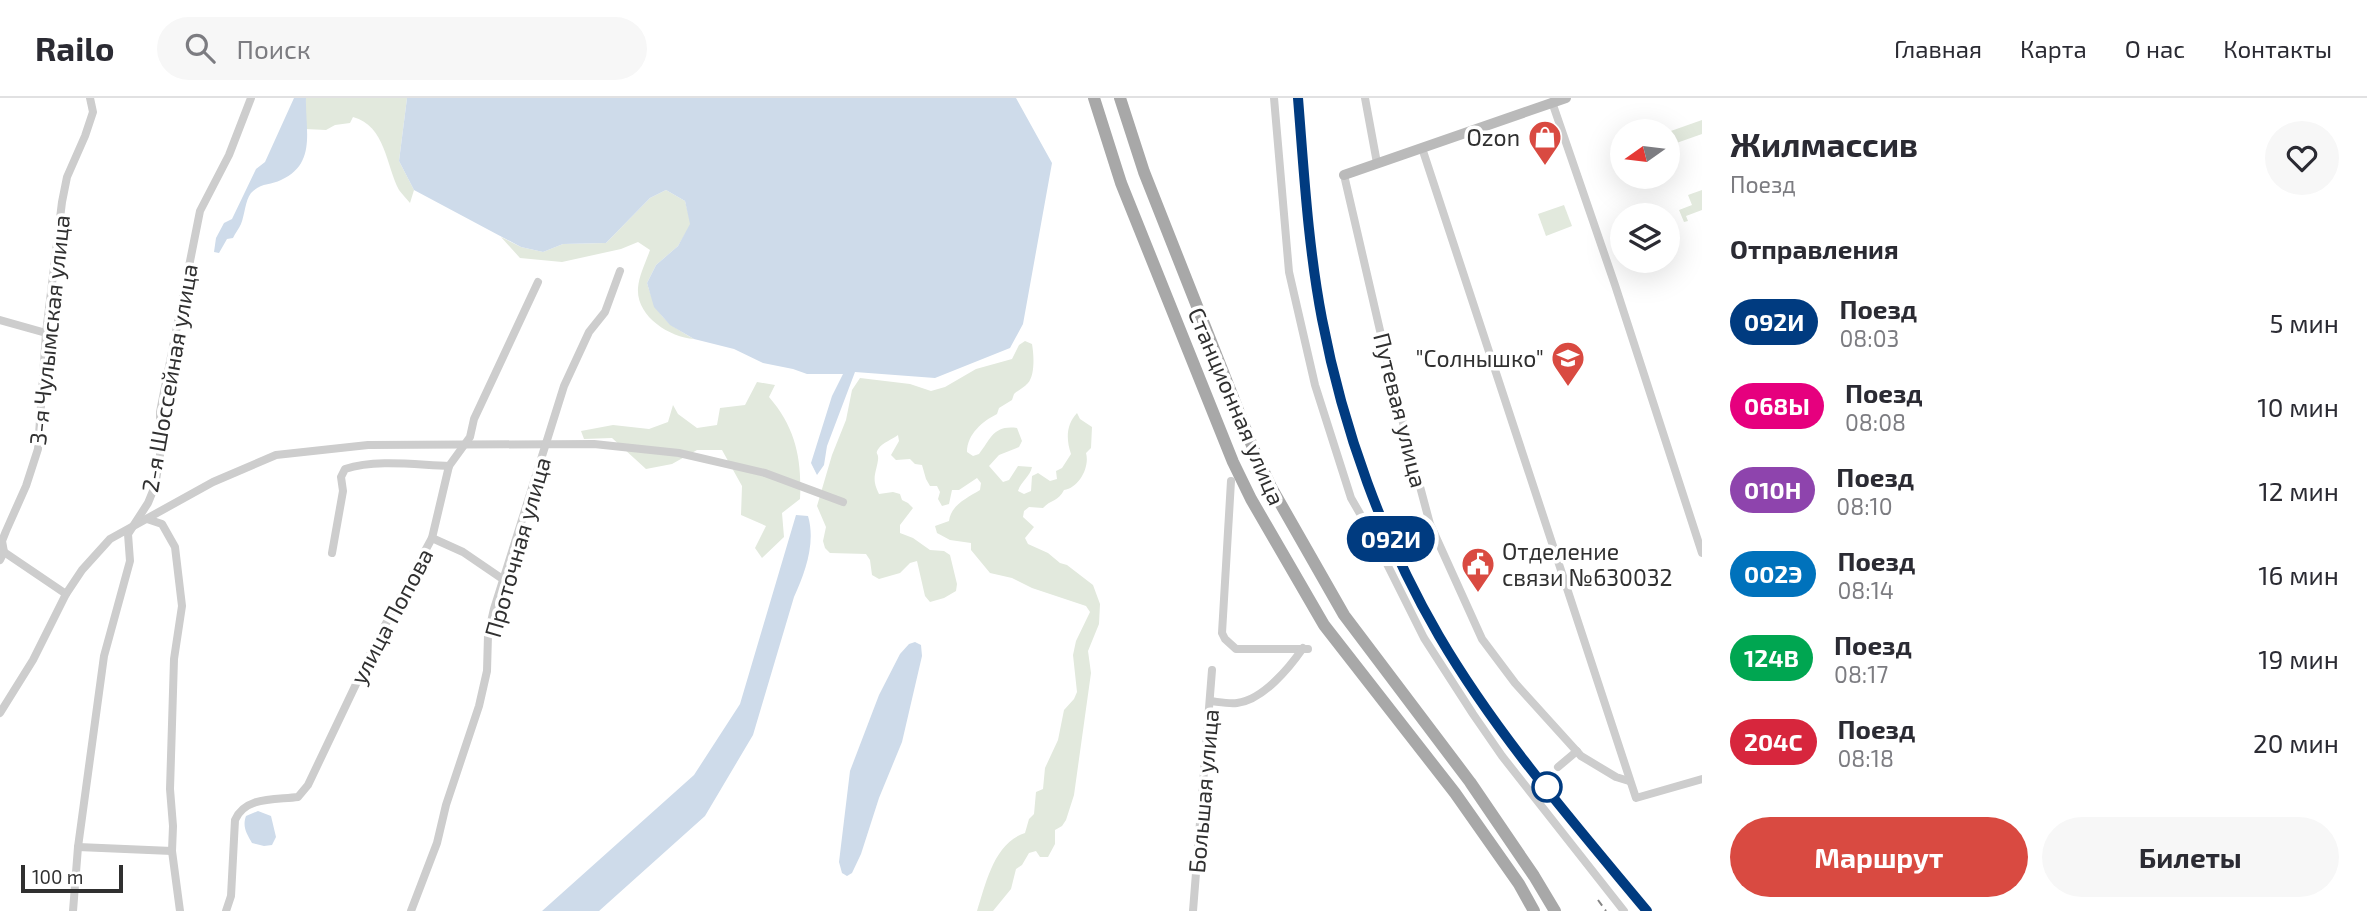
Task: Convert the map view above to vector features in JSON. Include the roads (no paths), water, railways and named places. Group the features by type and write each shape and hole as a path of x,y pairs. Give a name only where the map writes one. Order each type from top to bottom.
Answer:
{"main road":[{"name":"Станционная улица","path":"1094,98 1121,183 1233,462 1251,499 1324,625 1455,793 1519,884 1534,911"},
{"name":"Станционная улица","path":"1120,98 1144,172 1253,448 1271,487 1344,615 1470,782 1555,911"}],"street":[{"name":"3-я Чулымская улица","path":"2,556 2,541 26,486 38,449 46,333 62,202 67,177 93,112 90,98"},
{"name":"2-я Шоссейная улица","path":"73,911 78,847 104,656 130,561 128,534 148,503 155,486 160,455 160,412 200,211 229,155 251,98"},
{"path":"1274,98 1289,272 1315,385 1350,498 1374,538 1423,638 1502,756 1624,911"},
{"path":"1365,98 1377,163"},
{"path":"1344,175 1566,98"},
{"path":"1552,103 1615,285 1702,553"},
{"path":"1422,148 1629,781"},
{"name":"Путевая улица","path":"1344,175 1391,378 1430,524 1482,639 1515,682 1577,751 1616,777 1629,781 1636,798 1702,779"},
{"name":"Проточная улица","path":"411,911 437,843 446,805 479,706 487,671 488,635 564,386 589,332 606,312 620,271"},
{"name":"улица Попова","path":"226,911 231,896 235,820 239,810 255,802 298,797 309,785 377,640 432,538 449,466 470,437 474,419 538,282"},
{"path":"0,320 46,333"},
{"path":"1,709 33,660 66,594 82,570 110,539 214,482 276,455 368,445 594,444 678,453 765,472 843,502"},
{"path":"332,553 342,491 341,477 345,468 393,464 449,466"},
{"path":"1210,701 1235,704 1242,702 1276,682 1306,648 1236,649 1222,633 1231,481"},
{"path":"148,519 162,524 175,547 182,606 172,688 173,753 170,789 172,851 180,911"},
{"path":"432,538 463,552 504,580"},
{"path":"2,556 66,594"},
{"name":"Большая улица","path":"1193,911 1212,670"},
{"path":"1558,767 1577,751"},
{"path":"78,847 172,851"}],"water":[{"path":"294,98 306,98 307,145 300,165 281,180 251,193 241,224 233,238 227,239 219,253 214,252 216,238 224,223 232,219 256,169 265,162"},
{"path":"407,98 1016,98 1052,163 1023,324 1010,348 935,378 855,372 827,446 824,465 817,475 811,463 832,396 843,374 807,374 763,363 734,349 694,339 670,325 654,307 647,283 656,265 678,246 690,224 685,201 666,190 650,198 606,243 563,244 543,252 521,247 414,190 399,161"},
{"path":"796,515 808,516 810,526 810,547 805,568 753,735 705,816 599,911 542,911 694,775 740,704"},
{"path":"915,642 921,645 922,656 902,742 879,798 861,854 852,873 847,876 842,873 839,862 850,771 879,695 900,654 909,644"},
{"path":"258,811 271,816 276,837 272,845 252,843 247,833 246,816"}],"railway":[{"path":"1298,98 1314,264 1332,367 1360,461 1396,552 1441,640 1487,711 1646,911"},
{"path":"1598,900 1606,911"}],"train":[{"name":"092И","path":"1298,98 1312,255 1322,320 1351,432 1386,528 1439,635 1468,682 1553,795 1647,911"}],"place":[{"name":"Ozon","path":"1545,167"},
{"name":"\"Солнышко\"","path":"1568,388"},
{"name":"Отделение связи №630032","path":"1478,594"}]}
